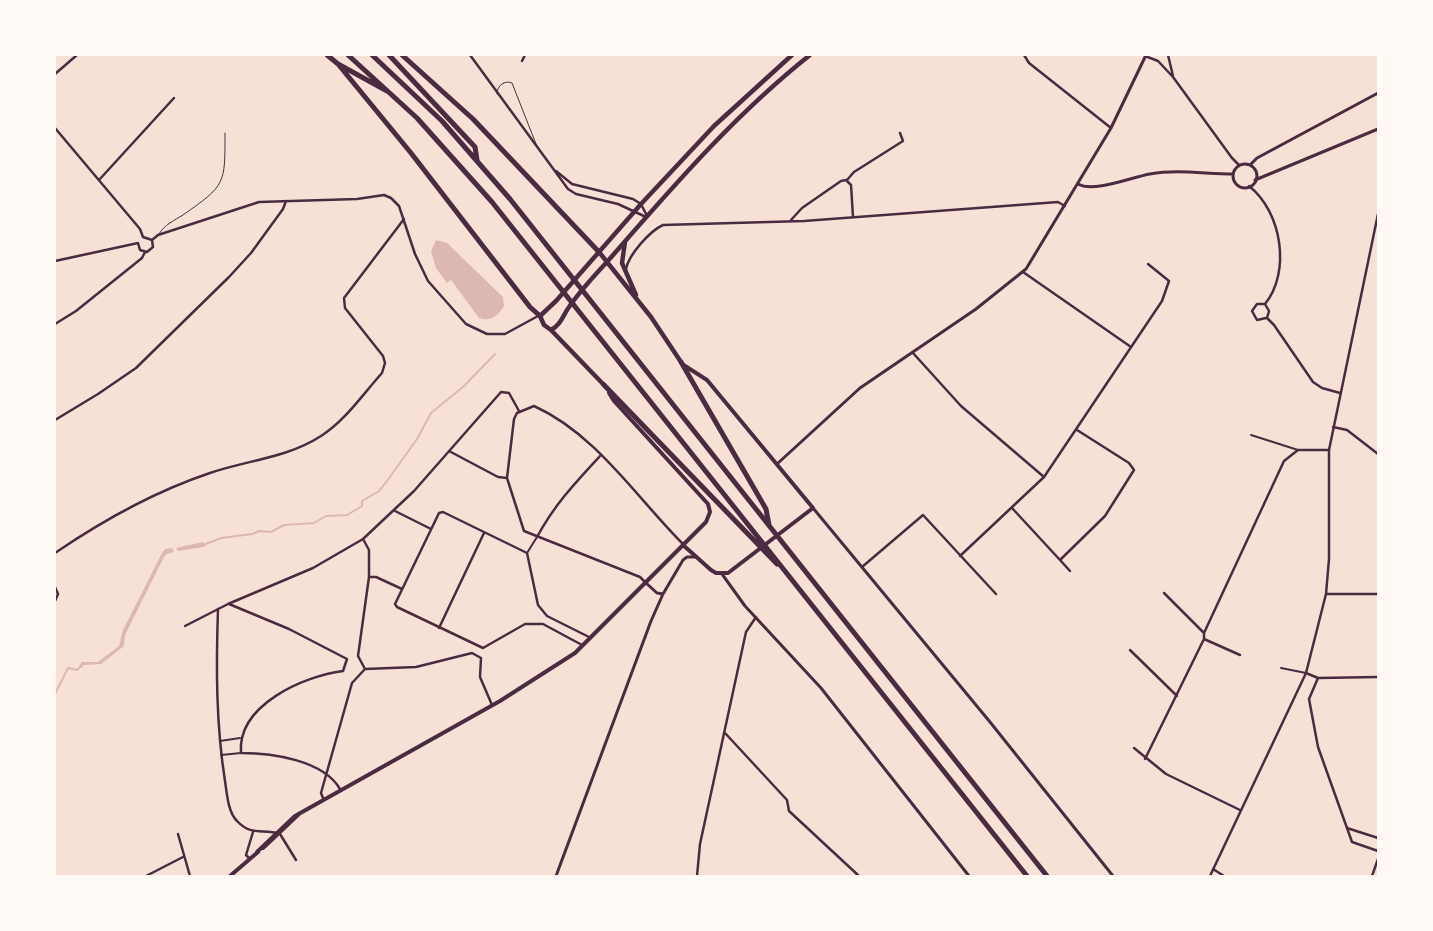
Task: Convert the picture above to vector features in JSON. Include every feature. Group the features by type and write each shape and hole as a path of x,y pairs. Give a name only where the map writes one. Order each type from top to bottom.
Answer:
{"highway":[{"path":"327,55 338,64 394,95"},
{"path":"348,55 394,95 448,150 492,202 1027,876"},
{"path":"372,55 404,83 477,160 1047,876"},
{"path":"389,55 475,147 477,160"},
{"path":"402,55 473,119 599,252"},
{"path":"338,64 411,153 530,307 540,316"},
{"path":"680,362 766,509 769,525"},
{"path":"604,385 749,538 791,579"}],"main road":[{"path":"230,876 300,813 323,798 492,705 547,672 582,646 708,519 710,512 708,504 614,401 604,385 551,330 544,326 540,316 556,301 641,204 714,126 792,55"},
{"path":"551,330 560,323 568,308 606,262 729,127 810,55"},
{"path":"625,242 622,255 625,272 637,299"},
{"path":"599,252 637,299 680,362 707,380 813,508 728,574 711,570 700,558 683,545"}],"street":[{"path":"55,74 77,55"},
{"path":"470,55 537,148 572,192 618,204 648,217"},
{"path":"522,61 525,55"},
{"path":"1024,55 1029,63 1111,128"},
{"path":"1168,55 1173,77"},
{"path":"777,464 860,388 913,353 1024,272 1111,128 1146,56 1158,61 1173,77 1239,165 1250,165 1257,158 1378,93"},
{"path":"99,180 174,98"},
{"path":"55,128 140,229 143,237"},
{"path":"1233,174 1237,184 1243,187 1249,186 1256,180 1378,129"},
{"path":"791,220 802,208 841,181 847,180 854,172 903,141 900,134"},
{"path":"1233,174 1239,165"},
{"path":"1250,165 1255,171 1256,180"},
{"path":"554,170 572,184 633,199 641,204 648,217"},
{"path":"1078,184 1097,186 1152,174 1176,172 1233,174"},
{"path":"847,180 850,185 853,217"},
{"path":"1249,186 1267,207 1279,240 1280,261 1273,294 1266,304"},
{"path":"152,240 158,235 253,204 357,199 376,196 391,198 397,203 403,214 421,270 428,281 466,324 487,334 505,334 540,316"},
{"path":"55,420 136,368 179,327 251,252 283,209 286,201"},
{"path":"625,272 626,265 637,250 652,232 663,225 853,217 1058,202 1065,206"},
{"path":"1210,876 1306,673 1326,594 1329,560 1329,450 1378,214"},
{"path":"55,553 95,525 124,510 207,474 294,451 323,435 338,423 382,373 385,363 383,356 345,308 344,298 404,219"},
{"path":"143,237 152,240"},
{"path":"55,261 138,243 143,237"},
{"path":"138,243 140,250 150,251 153,247 152,240"},
{"path":"55,324 83,305 142,258 145,252"},
{"path":"960,556 1044,477 1162,301 1169,281 1148,264"},
{"path":"1024,272 1132,347"},
{"path":"1266,304 1256,304 1252,311 1257,320 1266,318"},
{"path":"1266,304 1269,311 1266,318"},
{"path":"1266,318 1274,325 1313,382 1322,388 1340,393"},
{"path":"913,353 961,406 1044,477"},
{"path":"185,626 228,604 313,568 363,539 395,511 501,392 509,393 519,411"},
{"path":"663,594 656,593 640,577 522,530 507,478 514,419 519,411 532,406 547,413 578,435 683,545"},
{"path":"1333,427 1347,430 1378,454"},
{"path":"1060,560 1105,516 1134,470 1129,463 1077,430"},
{"path":"1251,435 1298,450 1329,450"},
{"path":"1145,759 1204,639 1204,633 1284,461 1298,450"},
{"path":"449,451 498,476 507,478"},
{"path":"591,638 547,616 536,601 527,553 551,510 600,456"},
{"path":"813,508 990,722 1113,876"},
{"path":"1012,508 1070,571"},
{"path":"395,511 432,529"},
{"path":"527,553 441,512 395,604 397,608 483,648 521,626 543,624 578,642 582,646"},
{"path":"862,567 923,515 996,594"},
{"path":"439,628 484,533"},
{"path":"363,539 369,550 369,577 359,654 367,669"},
{"path":"556,876 663,594 683,560 692,556 700,558"},
{"path":"722,574 756,618 821,688 969,876"},
{"path":"369,577 376,577 402,589"},
{"path":"55,587 58,595 55,601"},
{"path":"1164,593 1204,633"},
{"path":"1326,594 1378,594"},
{"path":"228,604 289,629 347,659 344,669 314,676 296,683 280,693 253,718 240,738 242,753"},
{"path":"218,609 216,692 221,755 231,813 244,827 253,832 278,833 296,860"},
{"path":"697,876 700,844 746,632 756,618"},
{"path":"1204,639 1240,655"},
{"path":"1130,650 1176,696"},
{"path":"323,798 321,794 352,683 367,669 416,667 472,653 481,658 482,685 492,705"},
{"path":"1281,668 1306,673 1318,678 1378,677"},
{"path":"1318,678 1309,699 1318,747 1352,842 1378,851"},
{"path":"725,733 786,800 789,811 859,876"},
{"path":"220,741 240,738"},
{"path":"1134,748 1145,759 1166,774 1240,810"},
{"path":"221,755 242,753 276,755 294,759 327,775 340,789"},
{"path":"1347,828 1378,838"},
{"path":"249,858 246,855 253,832"},
{"path":"178,834 183,857 190,876"},
{"path":"146,876 183,857"},
{"path":"1372,876 1378,859"},
{"path":"1213,869 1224,876"}],"lane":[{"path":"497,94 498,87 505,82 510,82 514,85 537,148"},
{"path":"158,235 218,188 225,171 225,132"}],"shaded area":[{"path":"436,240 447,243 503,297 504,306 497,315 491,319 479,318 451,280 447,283 436,268 431,251"},
{"path":"203,542 206,546 178,551 176,548"},
{"path":"172,548 174,552 164,557 125,635 124,646 101,664 84,665 81,668 79,666 82,662 98,662 119,646 123,630 161,555 165,549"}],"waterway":[{"path":"203,545 221,538 252,534 259,531 271,532 284,525 314,523 326,516 347,515 362,506 362,501 379,491 387,481 417,439 431,413 464,386 495,354"},
{"path":"55,694 68,668 77,670 80,667"}]}
